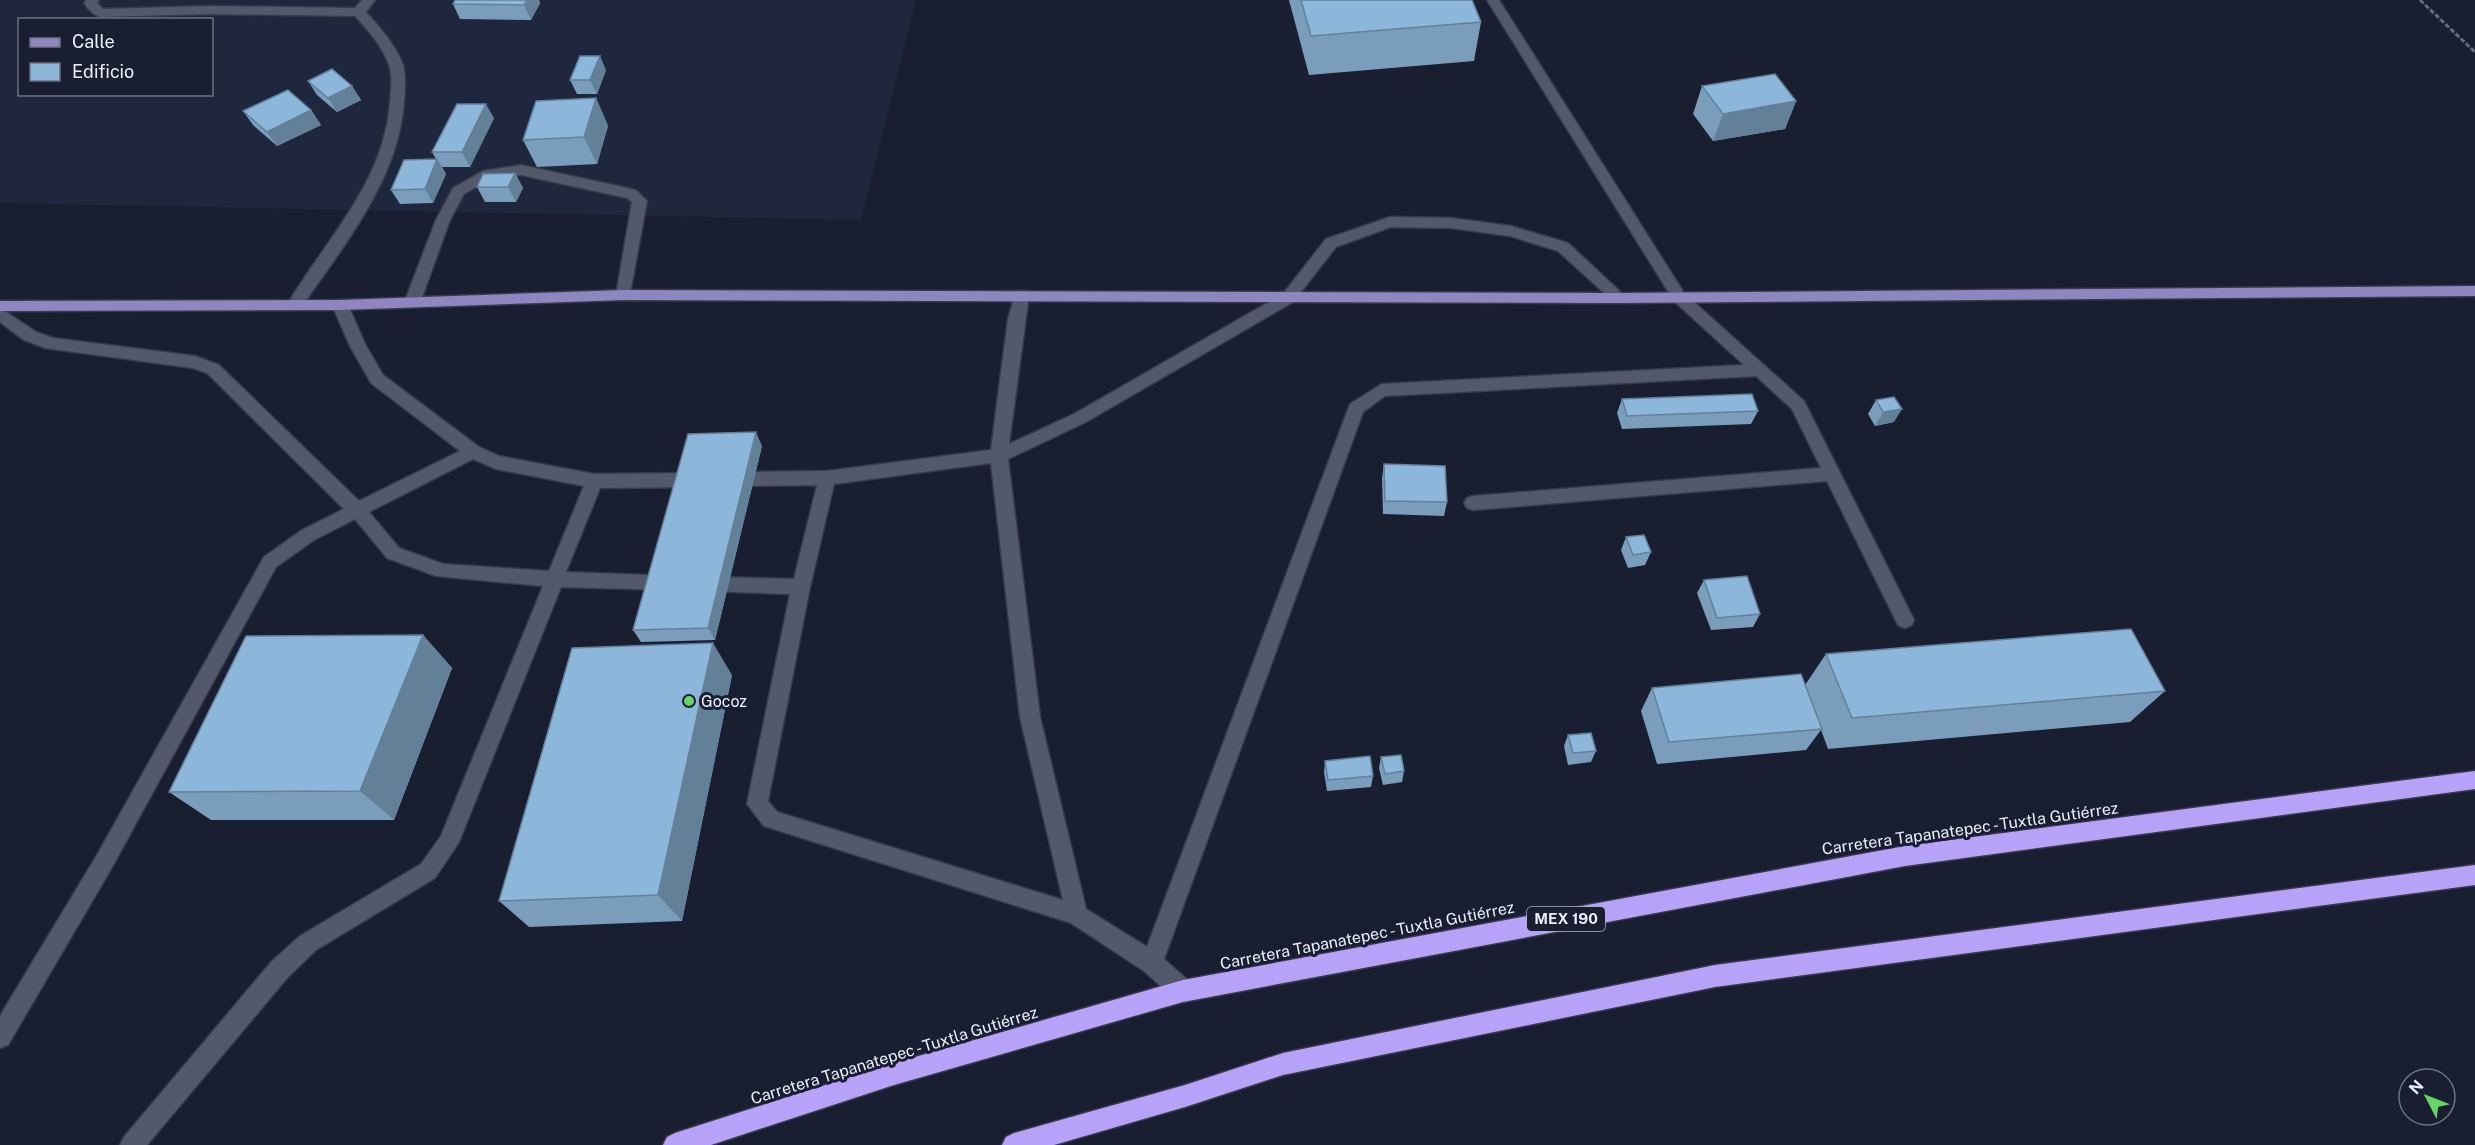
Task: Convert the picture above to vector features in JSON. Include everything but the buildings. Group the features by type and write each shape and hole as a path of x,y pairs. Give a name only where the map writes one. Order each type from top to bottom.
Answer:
{"highway":[{"name":"Carretera Tapanatepec - Tuxtla Gutiérrez","path":"675,1145 894,1074 1183,991 1905,856 2475,780"},
{"path":"1014,1145 1047,1139 1282,1064 1715,976 2475,875"}],"main road":[{"path":"0,306 412,303 624,295 1619,298 2475,291"}],"lane":[{"path":"93,0 90,3 100,13 209,10 359,12"},
{"path":"359,12 369,0"},
{"path":"1493,0 1679,297 1798,405 1905,620"},
{"path":"294,305 358,212 384,161 398,107 397,67 383,43 359,12"},
{"path":"412,303 444,220 458,191 488,174 521,170 632,194 640,201 624,295"},
{"path":"340,304 358,346 377,379 472,452 496,462 594,481 827,478 999,456 1080,418 1288,298 1331,243 1390,222 1451,223 1511,231 1563,247 1619,298"},
{"path":"1021,295 999,456 1030,717 1077,915"},
{"path":"0,314 30,336 51,344 195,362 213,369 358,511 393,553 442,571 555,579 801,587"},
{"path":"1152,963 1356,408 1382,390 1760,370"},
{"path":"0,1037 104,862 270,562 308,535 472,452"},
{"path":"1473,503 1832,474"},
{"path":"827,478 801,587 757,804 771,819 1077,915 1152,963 1183,991"},
{"path":"132,1145 280,969 308,943 428,871 449,842 594,481"}],"path":[{"path":"2421,0 2475,52"}],"shaded area":[{"path":"0,0 916,0 861,220 0,203"}],"place":[{"name":"Gocoz","path":"689,701"}]}
